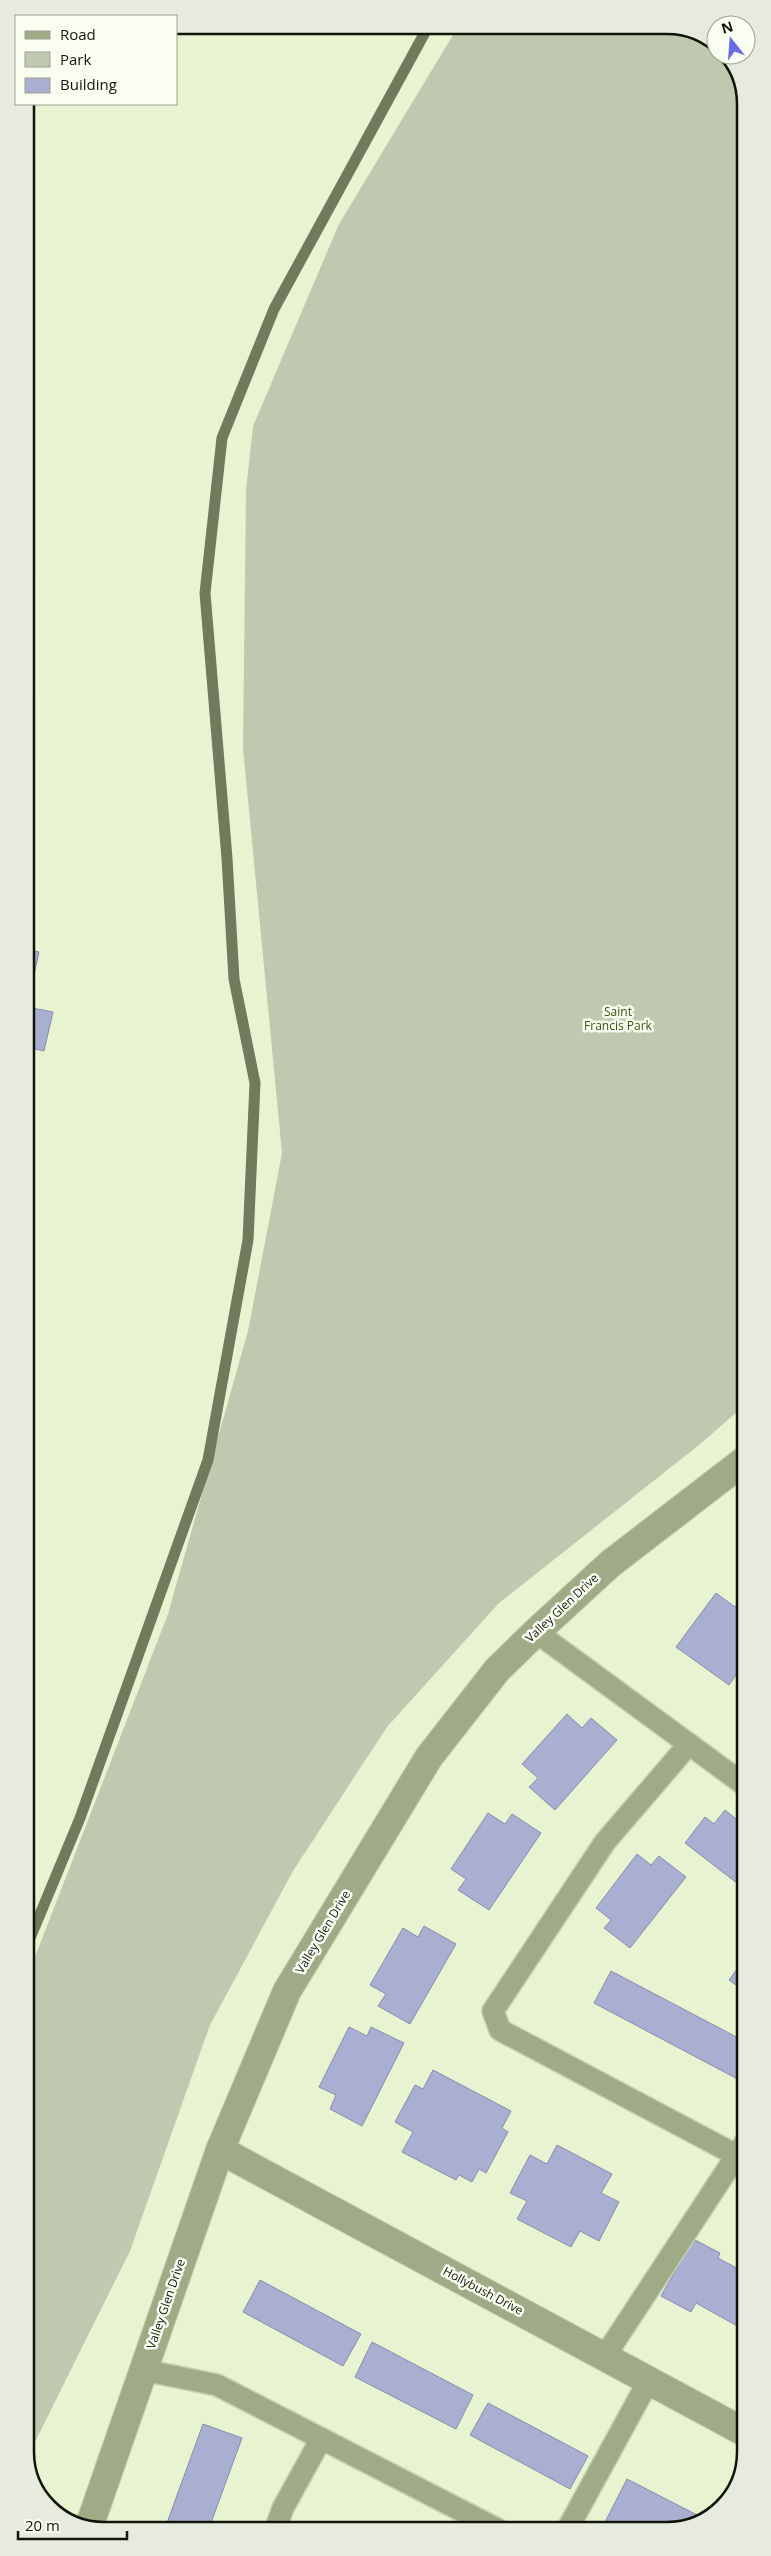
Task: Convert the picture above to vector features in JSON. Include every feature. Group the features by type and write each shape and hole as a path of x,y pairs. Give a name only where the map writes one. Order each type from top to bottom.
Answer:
{"street":[{"name":"Valley Glen Drive","path":"91,2521 220,2150 287,1991 419,1774 497,1670 536,1632 610,1564 737,1466"},
{"name":"Hollybush Drive","path":"220,2150 737,2428"}],"lane":[{"path":"536,1632 737,1779"},
{"path":"689,1744 605,1842 493,2011 500,2030 737,2146"},
{"path":"605,2356 737,2154"},
{"path":"143,2370 218,2385 483,2522"},
{"path":"572,2522 649,2380"},
{"path":"277,2522 321,2439"}],"green space":[{"name":"Saint Francis Park","path":"454,34 681,35 694,39 706,46 706,65 725,65 734,81 737,104 737,1412 699,1445 499,1603 387,1727 293,1871 210,2025 130,2251 34,2444 34,1959 168,1614 248,1331 282,1153 243,748 246,490 253,426 339,224"}],"building":[{"path":"34,951 39,952 34,975"},
{"path":"34,1008 53,1012 44,1051 34,1049"},
{"path":"716,1593 735,1607 737,1604 737,1674 729,1685 676,1647"},
{"path":"567,1714 582,1728 591,1718 617,1740 555,1810 529,1787 538,1778 522,1764"},
{"path":"725,1810 737,1820 737,1883 685,1843 705,1817 714,1824"},
{"path":"488,1813 505,1824 512,1814 541,1833 489,1910 458,1890 466,1879 451,1869"},
{"path":"637,1854 651,1865 659,1856 686,1877 630,1948 604,1928 611,1920 596,1908"},
{"path":"424,1926 456,1944 410,2024 378,2006 386,1994 370,1985 403,1928 418,1937"},
{"path":"737,1969 737,1986 729,1980"},
{"path":"611,1971 737,2037 737,2079 594,2003"},
{"path":"349,2027 367,2036 371,2027 404,2043 362,2126 330,2109 336,2095 319,2087"},
{"path":"433,2070 511,2111 502,2128 508,2132 486,2173 479,2169 472,2182 459,2175 456,2180 402,2152 413,2132 395,2122 415,2085 423,2089"},
{"path":"557,2145 612,2174 601,2193 619,2202 599,2241 580,2231 571,2247 517,2219 527,2201 510,2193 530,2155 547,2164"},
{"path":"693,2239 720,2253 718,2258 737,2268 737,2326 696,2303 691,2312 661,2296"},
{"path":"260,2280 361,2334 343,2366 243,2312"},
{"path":"372,2342 473,2395 456,2429 355,2377"},
{"path":"488,2403 588,2456 570,2489 470,2435"},
{"path":"203,2424 242,2438 211,2522 167,2522"},
{"path":"627,2479 698,2515 681,2521 605,2522"}],"waterway":[{"path":"34,1929 80,1818 208,1460 248,1240 255,1083 234,979 227,858 205,593 222,438 274,309 424,34"}]}
